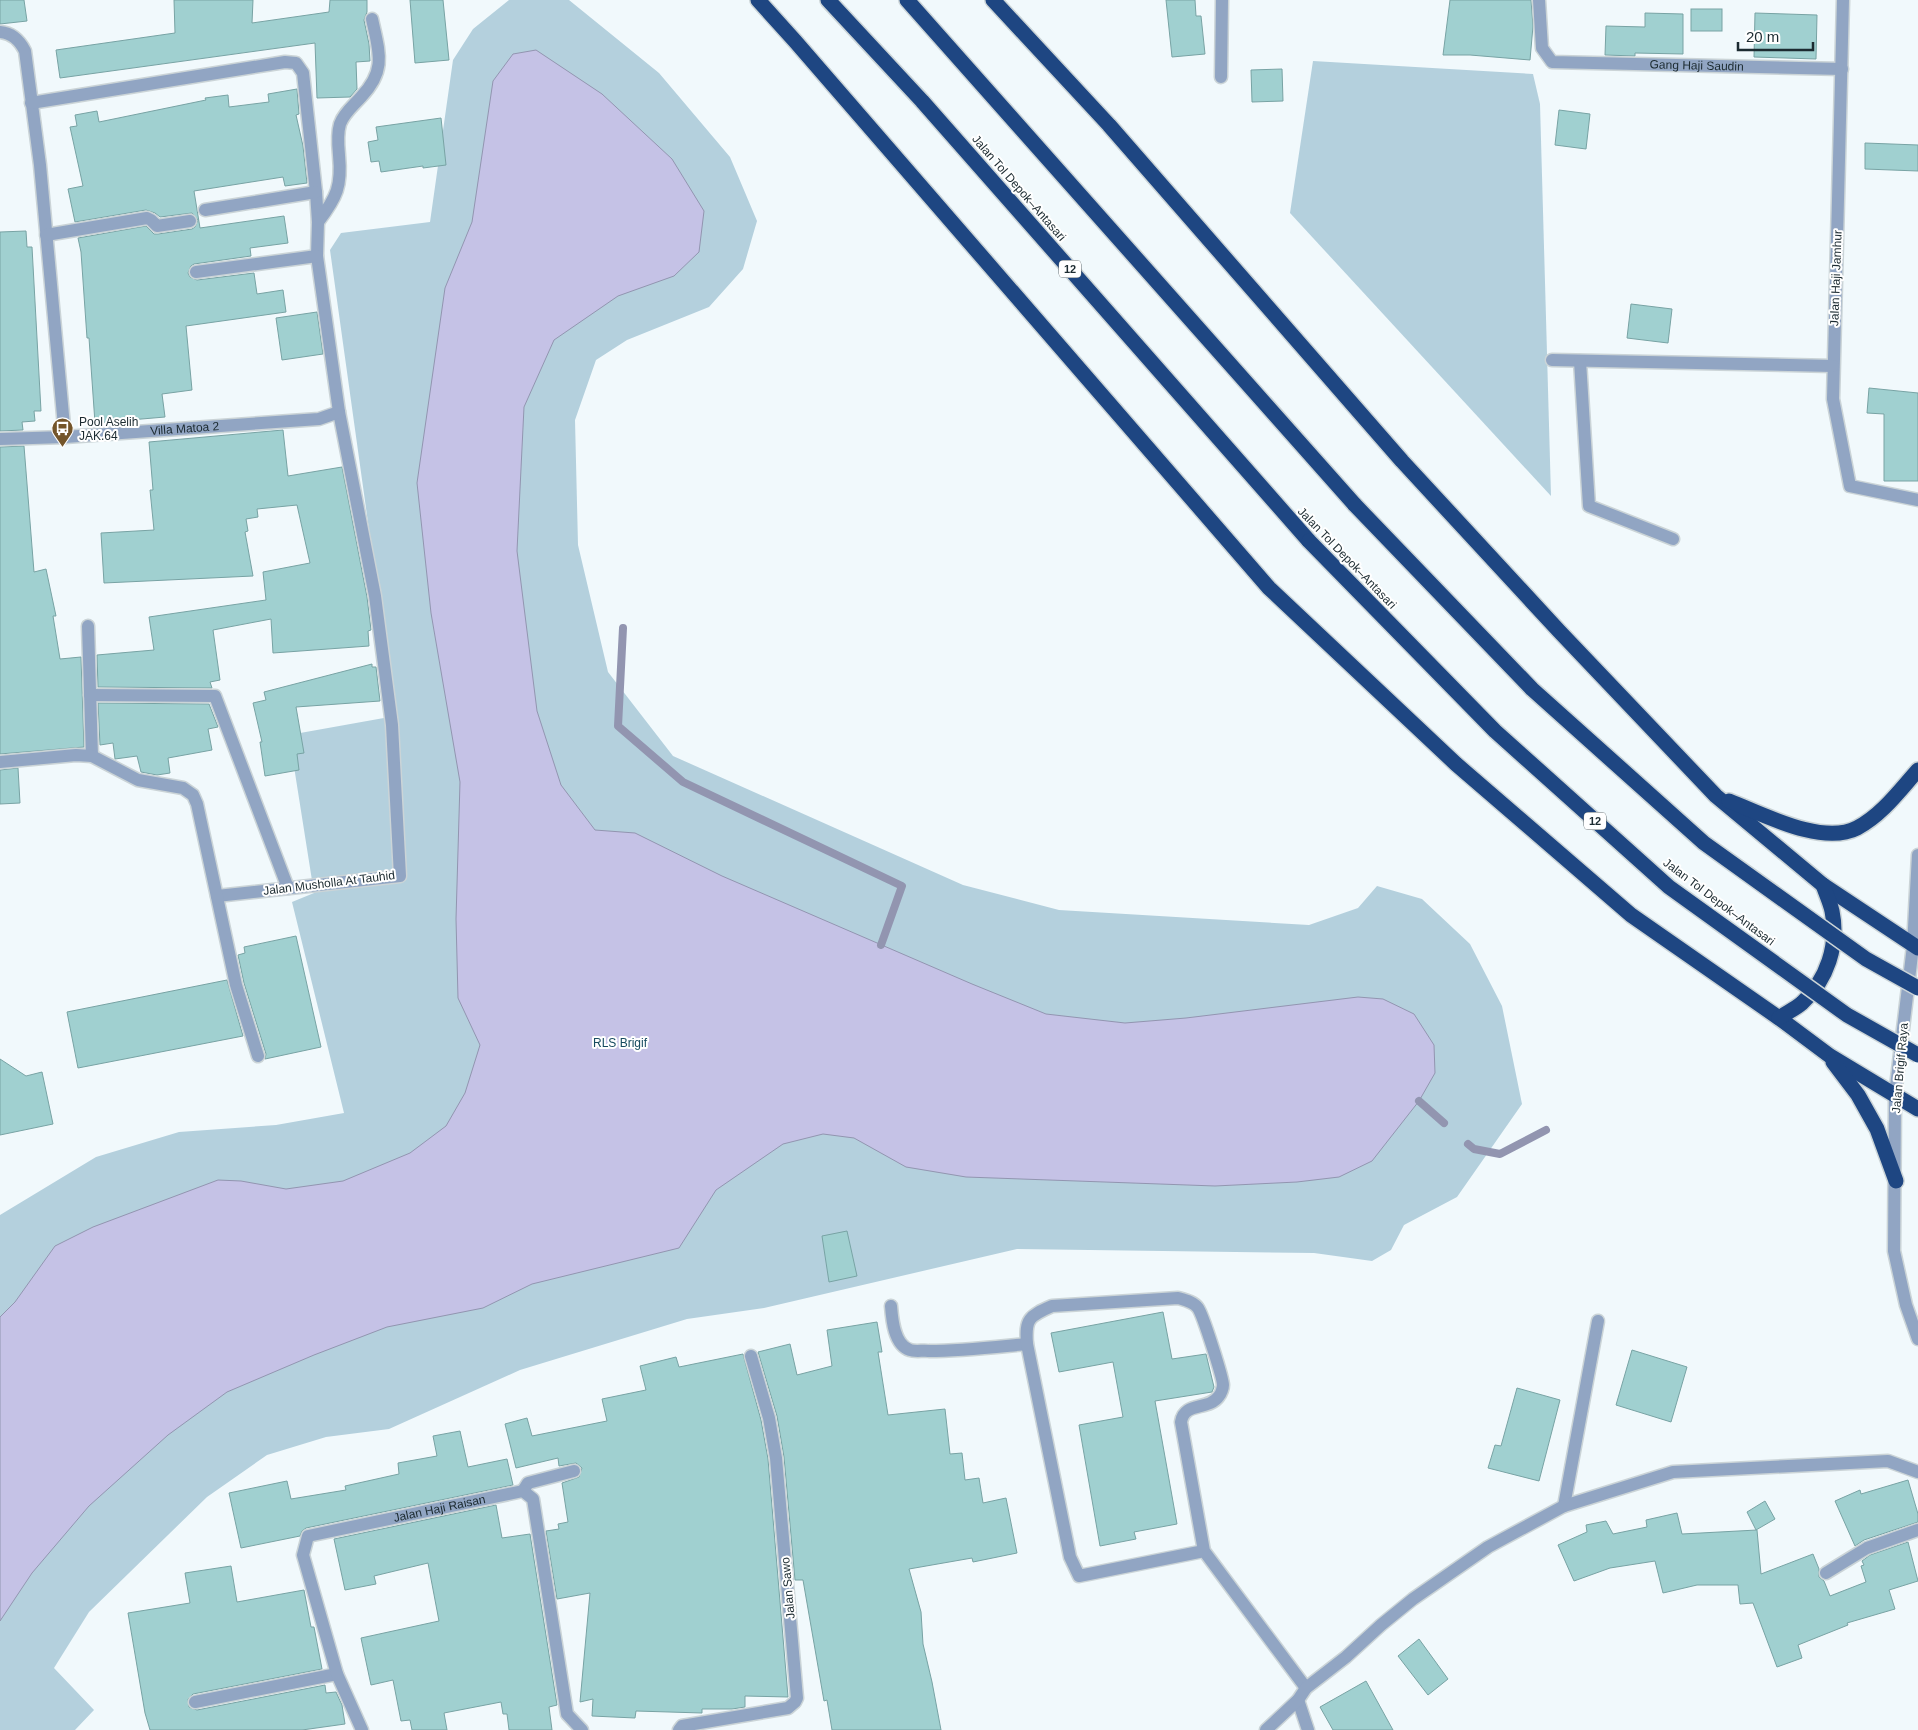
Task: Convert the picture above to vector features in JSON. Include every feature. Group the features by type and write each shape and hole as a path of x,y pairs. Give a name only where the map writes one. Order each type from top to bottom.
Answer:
{"highway":[{"path":"758,0 795,40 1269,588 1456,764 1631,916 1779,1018 1830,1056 1918,1109"},
{"name":"Jalan Tol Depok–Antasari","path":"828,0 922,101 1309,541 1495,731 1669,887 1847,1015 1918,1055"},
{"path":"907,0 1355,505 1532,688 1704,843 1866,959 1918,988"},
{"path":"993,0 1110,126 1402,461 1559,631 1716,796 1823,885 1916,947"},
{"path":"1716,796 1805,831 1840,833 1857,828 1876,814 1918,770"},
{"path":"1779,1018 1801,1004 1818,985 1830,961 1834,927 1832,910 1823,885"},
{"path":"1830,1056 1858,1095 1876,1129 1896,1181"}],"street":[{"path":"1221,78 1222,0"},
{"name":"Gang Haji Saudin","path":"1539,0 1542,48 1552,62 1842,70"},
{"name":"Jalan Haji Jamhur","path":"1844,0 1833,400 1850,486 1918,500"},
{"path":"318,222 333,203 337,191 340,173 338,140 344,115 369,89 377,76 380,58 372,19"},
{"path":"0,32 16,38 25,51 40,165 65,438"},
{"path":"31,103 285,62 296,63 303,73 316,192 318,222 317,256 339,412"},
{"path":"205,210 316,192"},
{"path":"46,235 147,218 157,226 190,221"},
{"path":"196,272 317,256"},
{"path":"1552,360 1833,366"},
{"path":"1580,361 1589,506 1673,539"},
{"name":"Villa Matoa 2","path":"0,439 65,438 319,419 339,412"},
{"name":"Jalan Musholla At Tauhid","path":"217,896 400,876 392,725 376,606 339,412"},
{"path":"88,626 92,756"},
{"path":"90,695 214,696 288,888"},
{"path":"0,762 76,755 92,756 138,780 183,788 193,796 197,804 236,985 258,1056"},
{"name":"Jalan Brigif Raya","path":"1918,855 1916,947 1895,1095 1896,1181 1894,1251 1906,1305 1918,1339"},
{"path":"1204,1551 1079,1576 1070,1557 1027,1344 1026,1327 1029,1320 1037,1313 1052,1306 1178,1298 1197,1306 1204,1322 1223,1384 1220,1395 1214,1401 1186,1410 1181,1422 1204,1551 1306,1688"},
{"path":"892,1306 892,1324 895,1334 904,1346 910,1350 945,1351 1027,1344"},
{"path":"1564,1506 1598,1321"},
{"name":"Jalan Sawo","path":"679,1730 682,1726 788,1708 797,1698 776,1458 769,1418 750,1356"},
{"path":"1266,1730 1298,1700 1306,1688 1346,1657 1387,1620 1445,1576 1488,1547 1564,1506 1673,1472 1888,1461 1918,1472"},
{"path":"574,1471 528,1483 523,1491 533,1500 567,1714 582,1730"},
{"name":"Jalan Haji Raisan","path":"362,1730 337,1674 303,1555 308,1536 523,1491"},
{"path":"1826,1573 1867,1548 1918,1530"},
{"path":"195,1702 337,1674"},
{"path":"1298,1700 1308,1730"}],"green space":[{"name":"RLS Brigif","path":"509,0 569,0 659,73 730,157 757,221 743,269 709,307 627,340 596,360 575,420 578,545 608,672 673,756 963,885 1059,910 1309,925 1358,908 1377,886 1422,899 1470,944 1502,1006 1522,1104 1457,1197 1404,1225 1391,1250 1372,1261 1314,1253 1017,1249 764,1308 687,1319 520,1370 389,1429 326,1437 267,1455 207,1497 89,1612 54,1668 94,1710 75,1730 0,1730 0,1215 96,1157 179,1132 276,1125 344,1113 292,902 314,893 289,735 395,716 330,250 341,233 430,222 453,60 473,29"},
{"path":"1313,61 1533,74 1540,104 1551,496 1290,213"}],"shaded area":[{"path":"536,50 602,94 672,159 704,211 699,252 674,276 618,296 554,340 524,407 517,551 537,711 561,785 595,830 635,833 722,876 1046,1014 1125,1023 1186,1018 1358,997 1383,999 1414,1014 1434,1045 1435,1073 1419,1101 1372,1161 1339,1177 1297,1182 1215,1186 966,1177 906,1167 854,1138 823,1134 783,1144 716,1190 679,1248 532,1284 483,1308 387,1327 314,1355 227,1392 168,1435 89,1506 32,1573 0,1621 0,1317 15,1302 55,1246 93,1227 218,1180 241,1181 286,1189 343,1181 410,1153 446,1126 465,1093 480,1045 458,998 456,919 460,782 431,613 417,483 445,288 472,222 493,81 513,54"}],"building":[{"path":"0,0 24,0 27,21 0,24"},
{"path":"174,0 253,0 252,23 329,12 330,0 367,0 367,12 364,20 370,61 356,62 357,89 350,97 317,98 315,43 60,78 56,50 175,33"},
{"path":"410,0 443,0 449,60 415,63"},
{"path":"1166,0 1195,0 1196,16 1201,16 1205,54 1172,57"},
{"path":"1450,0 1531,0 1533,26 1530,60 1470,55 1443,55"},
{"path":"1691,9 1722,9 1722,31 1691,31"},
{"path":"1645,13 1683,14 1683,54 1635,53 1635,56 1605,55 1606,26 1645,27"},
{"path":"1755,13 1817,15 1816,59 1754,57"},
{"path":"1282,69 1283,101 1252,102 1251,70"},
{"path":"297,89 299,114 296,115 303,146 307,183 285,186 283,177 194,191 200,228 284,216 288,243 250,248 251,256 194,264 188,273 190,277 197,280 254,273 257,294 283,290 286,312 186,326 192,390 162,394 165,417 95,423 89,338 87,338 81,252 78,238 146,226 154,234 192,229 198,220 192,213 160,217 146,210 75,222 68,189 83,186 70,127 77,126 75,115 97,111 99,122 206,100 205,98 228,95 229,107 269,102 268,94"},
{"path":"1559,110 1590,114 1586,149 1555,145"},
{"path":"441,118 446,165 381,172 379,161 371,162 368,142 378,140 376,127"},
{"path":"1865,143 1918,145 1918,171 1865,169"},
{"path":"26,231 27,247 32,247 41,411 34,411 35,421 22,422 23,430 0,431 0,232"},
{"path":"1631,304 1672,309 1668,343 1627,338"},
{"path":"317,312 323,354 282,360 276,318"},
{"path":"1869,388 1918,393 1918,481 1884,481 1884,414 1867,413"},
{"path":"283,430 288,476 342,467 367,597 371,630 368,631 369,646 273,653 271,619 213,630 220,680 210,682 212,688 98,687 97,655 154,650 149,617 266,600 263,572 310,563 297,505 257,509 258,517 246,519 248,531 245,532 253,576 104,583 101,533 154,530 150,490 153,490 149,442"},
{"path":"24,446 34,572 46,569 56,616 53,616 60,659 81,657 84,747 0,754 0,447"},
{"path":"372,664 372,667 376,667 380,701 296,707 304,753 297,754 299,770 265,776 260,742 262,742 253,703 266,700 264,692"},
{"path":"98,703 209,704 218,727 208,729 212,750 168,758 170,773 157,775 141,772 137,756 115,759 113,743 100,745"},
{"path":"18,768 20,803 0,804 0,770"},
{"path":"296,936 321,1047 265,1059 266,1054 244,983 238,955 245,953 244,947"},
{"path":"227,980 243,1036 78,1068 67,1012"},
{"path":"0,1059 26,1076 42,1072 53,1124 0,1135"},
{"path":"847,1231 857,1276 829,1282 822,1236"},
{"path":"1163,1312 1172,1359 1206,1354 1214,1387 1212,1392 1155,1401 1177,1524 1134,1532 1136,1539 1100,1546 1079,1425 1123,1417 1113,1362 1059,1372 1051,1333"},
{"path":"877,1322 882,1352 878,1352 888,1415 945,1409 950,1454 962,1453 965,1480 979,1478 983,1503 1006,1498 1017,1553 973,1562 972,1558 909,1569 921,1612 923,1644 941,1730 832,1730 827,1700 824,1701 803,1580 795,1580 784,1457 777,1416 758,1352 790,1344 797,1375 832,1366 827,1330"},
{"path":"1632,1350 1687,1367 1671,1422 1616,1405"},
{"path":"743,1354 761,1420 768,1459 788,1697 745,1696 745,1707 702,1709 702,1713 636,1711 635,1718 592,1716 593,1699 580,1702 590,1593 557,1599 546,1531 559,1529 558,1524 568,1522 562,1483 579,1477 582,1468 576,1463 559,1466 558,1458 516,1468 505,1424 527,1418 532,1436 607,1421 602,1399 646,1390 640,1366 676,1357 679,1367"},
{"path":"1517,1388 1560,1400 1539,1481 1488,1468 1495,1445 1501,1446"},
{"path":"460,1431 468,1467 507,1459 513,1485 306,1528 300,1536 241,1548 229,1493 287,1481 291,1499 346,1490 345,1486 399,1474 398,1463 437,1456 433,1436"},
{"path":"1908,1480 1918,1514 1918,1522 1864,1540 1855,1546 1835,1501 1860,1490 1861,1494"},
{"path":"1765,1501 1775,1519 1756,1530 1747,1512"},
{"path":"496,1505 502,1538 530,1534 557,1705 549,1707 552,1730 509,1730 507,1714 503,1714 501,1702 444,1713 447,1730 412,1730 410,1720 401,1721 393,1680 371,1685 361,1638 439,1621 428,1563 374,1576 376,1584 345,1590 334,1539"},
{"path":"1677,1513 1682,1534 1757,1530 1761,1574 1813,1554 1819,1569 1819,1577 1824,1581 1830,1596 1866,1582 1861,1566 1864,1565 1862,1561 1870,1555 1908,1542 1918,1581 1889,1590 1895,1609 1847,1623 1848,1625 1798,1645 1802,1658 1777,1667 1753,1603 1740,1604 1738,1585 1697,1585 1663,1593 1655,1561 1610,1568 1574,1581 1558,1545 1587,1532 1586,1525 1606,1521 1613,1534 1647,1527 1646,1520"},
{"path":"231,1566 237,1602 304,1590 311,1627 314,1627 322,1669 193,1694 188,1699 189,1707 197,1710 325,1685 326,1693 336,1692 342,1705 345,1724 302,1730 150,1730 145,1713 128,1613 190,1603 185,1573"},
{"path":"1419,1639 1448,1679 1428,1695 1398,1656"},
{"path":"1366,1681 1393,1730 1333,1730 1320,1707"}],"waterway":[{"path":"623,628 618,726 683,782 902,886 881,945"},
{"path":"1419,1101 1444,1123"},
{"path":"1468,1144 1474,1149 1500,1154 1546,1130"}],"place":[{"name":"Pool Aselih JAK.64","path":"63,448"}]}
